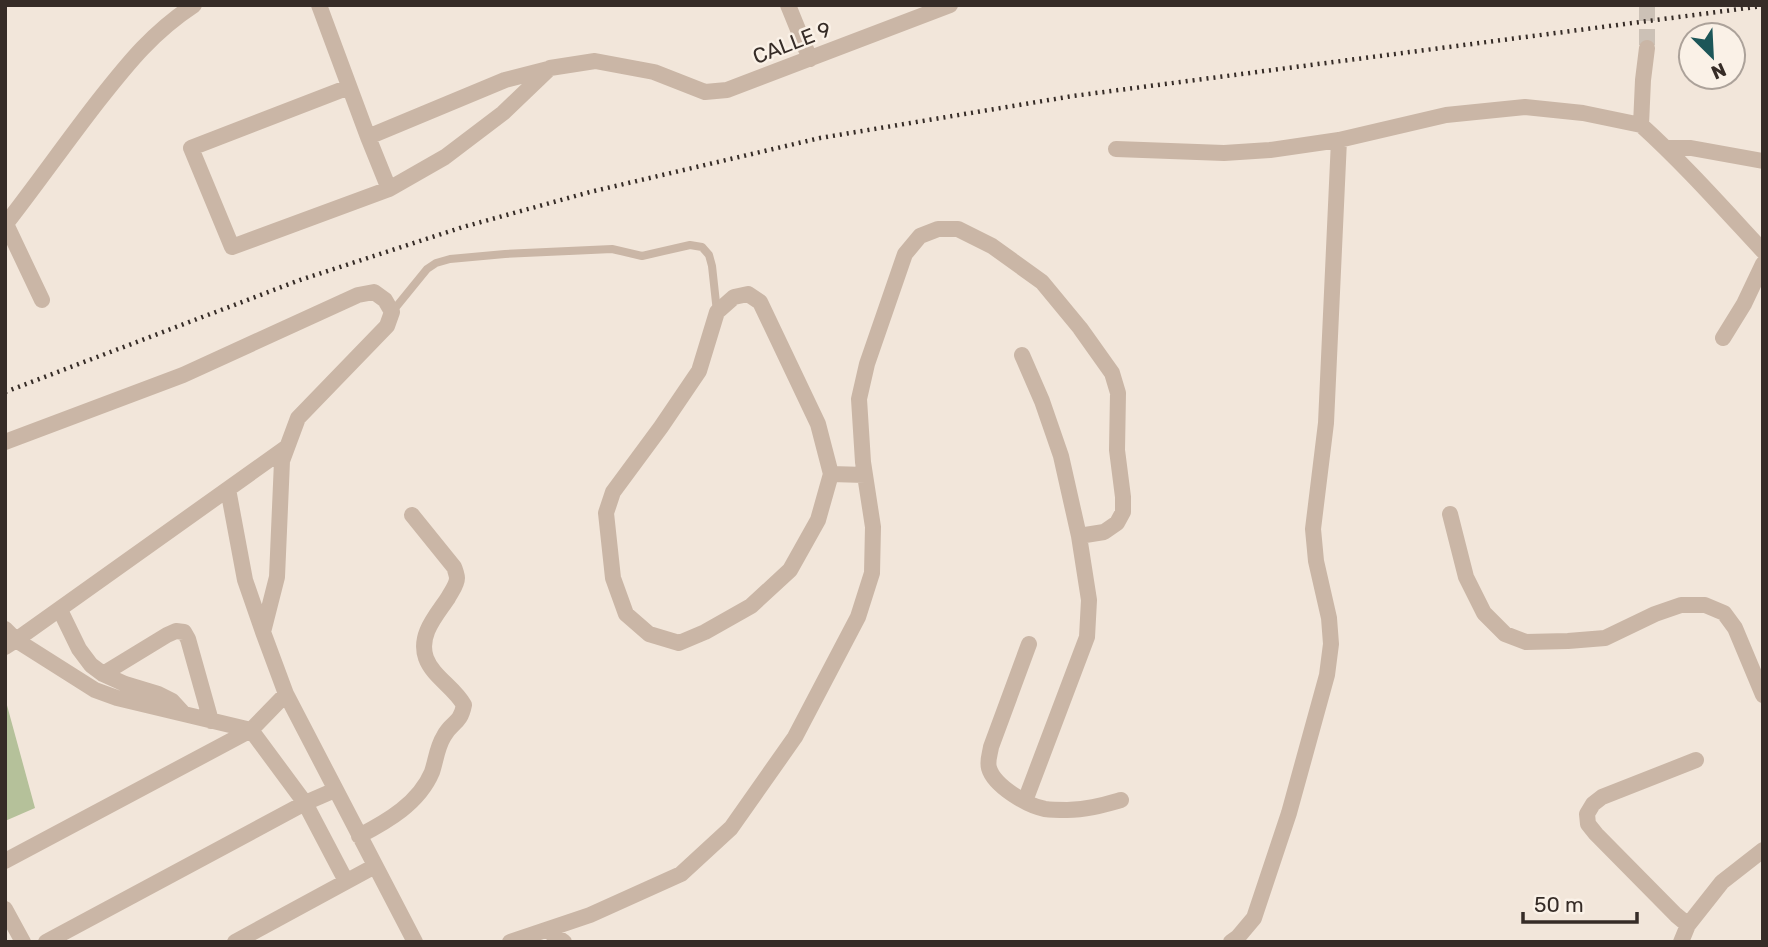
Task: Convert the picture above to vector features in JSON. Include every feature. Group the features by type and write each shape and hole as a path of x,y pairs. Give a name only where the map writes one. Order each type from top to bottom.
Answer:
{"street":[{"path":"42,300 6,225 128,63 152,37 194,5"},
{"path":"319,5 389,189"},
{"path":"788,5 810,59"},
{"name":"CALLE 9","path":"550,68 595,61 654,72 705,92 727,90 950,5"},
{"path":"1641,125 1647,48"},
{"path":"349,87 191,148 232,247 389,189 445,157 503,113 550,68"},
{"path":"368,137 505,80 550,68"},
{"path":"1116,149 1224,153 1270,150 1339,140 1446,115 1525,107 1583,113 1641,125 1763,251"},
{"path":"1231,942 1254,918 1289,813 1327,676 1331,644 1329,618 1316,561 1313,529 1326,423 1339,140"},
{"path":"1666,148 1691,148 1763,161"},
{"path":"510,942 590,915 681,874 731,828 794,737 858,617 872,573 873,527 865,475 859,399 862,381 905,254 920,236 938,229 958,229 992,246 1042,282 1112,373 1118,393 1117,450 1123,512 1117,523 1104,532 1079,536"},
{"path":"1723,338 1744,304 1763,264"},
{"path":"5,442 183,375 358,295 374,292 385,300 392,312 387,326 298,418 287,447 282,461 277,577 263,632"},
{"path":"748,294 760,302 818,424 831,474 818,520 790,570 751,606 705,632 679,643 649,634 626,614 613,578 606,513 612,492 662,427 699,371 717,312 734,297 748,294"},
{"path":"1022,355 1061,456 1079,536 1089,600 1087,636 1025,802"},
{"path":"9,639 60,610 287,447"},
{"path":"831,474 865,475"},
{"path":"228,489 245,580 286,694 415,942"},
{"path":"1450,513 1466,577 1485,613 1505,634 1526,642 1605,638 1681,604 1705,605 1724,613 1735,628 1763,695"},
{"path":"359,836 403,810 424,786 431,774 440,744 446,732 462,715 464,705 458,693 432,670 424,647 425,635 455,587 457,577 454,567 412,515"},
{"path":"60,610 79,649 97,669 145,697 184,715 251,730 305,803 346,881"},
{"path":"74,676 97,669 176,631 184,632 211,721"},
{"path":"9,639 95,690 117,698 145,697"},
{"path":"1028,644 991,747 988,761 990,771 1006,789 1025,802 1045,809 1069,811 1121,800"},
{"path":"5,861 251,730 286,694"},
{"path":"1688,925 1596,834 1588,824 1587,814 1593,804 1602,797 1696,760"},
{"path":"46,942 305,803 335,790"},
{"path":"1681,942 1688,925 1722,882 1763,850"},
{"path":"235,942 375,866"},
{"path":"5,909 23,942"},
{"path":"547,930 564,942"}],"lane":[{"path":"392,312 427,269 450,259 612,249 642,256 690,245 702,247 709,255 717,312"}],"green space":[{"path":"5,698 35,808 5,821"}],"tunnel":[{"path":"1647,5 1647,48"}],"railway":[{"path":"5,392 300,280 463,227 590,192 820,138 1073,96 1763,6"}]}
